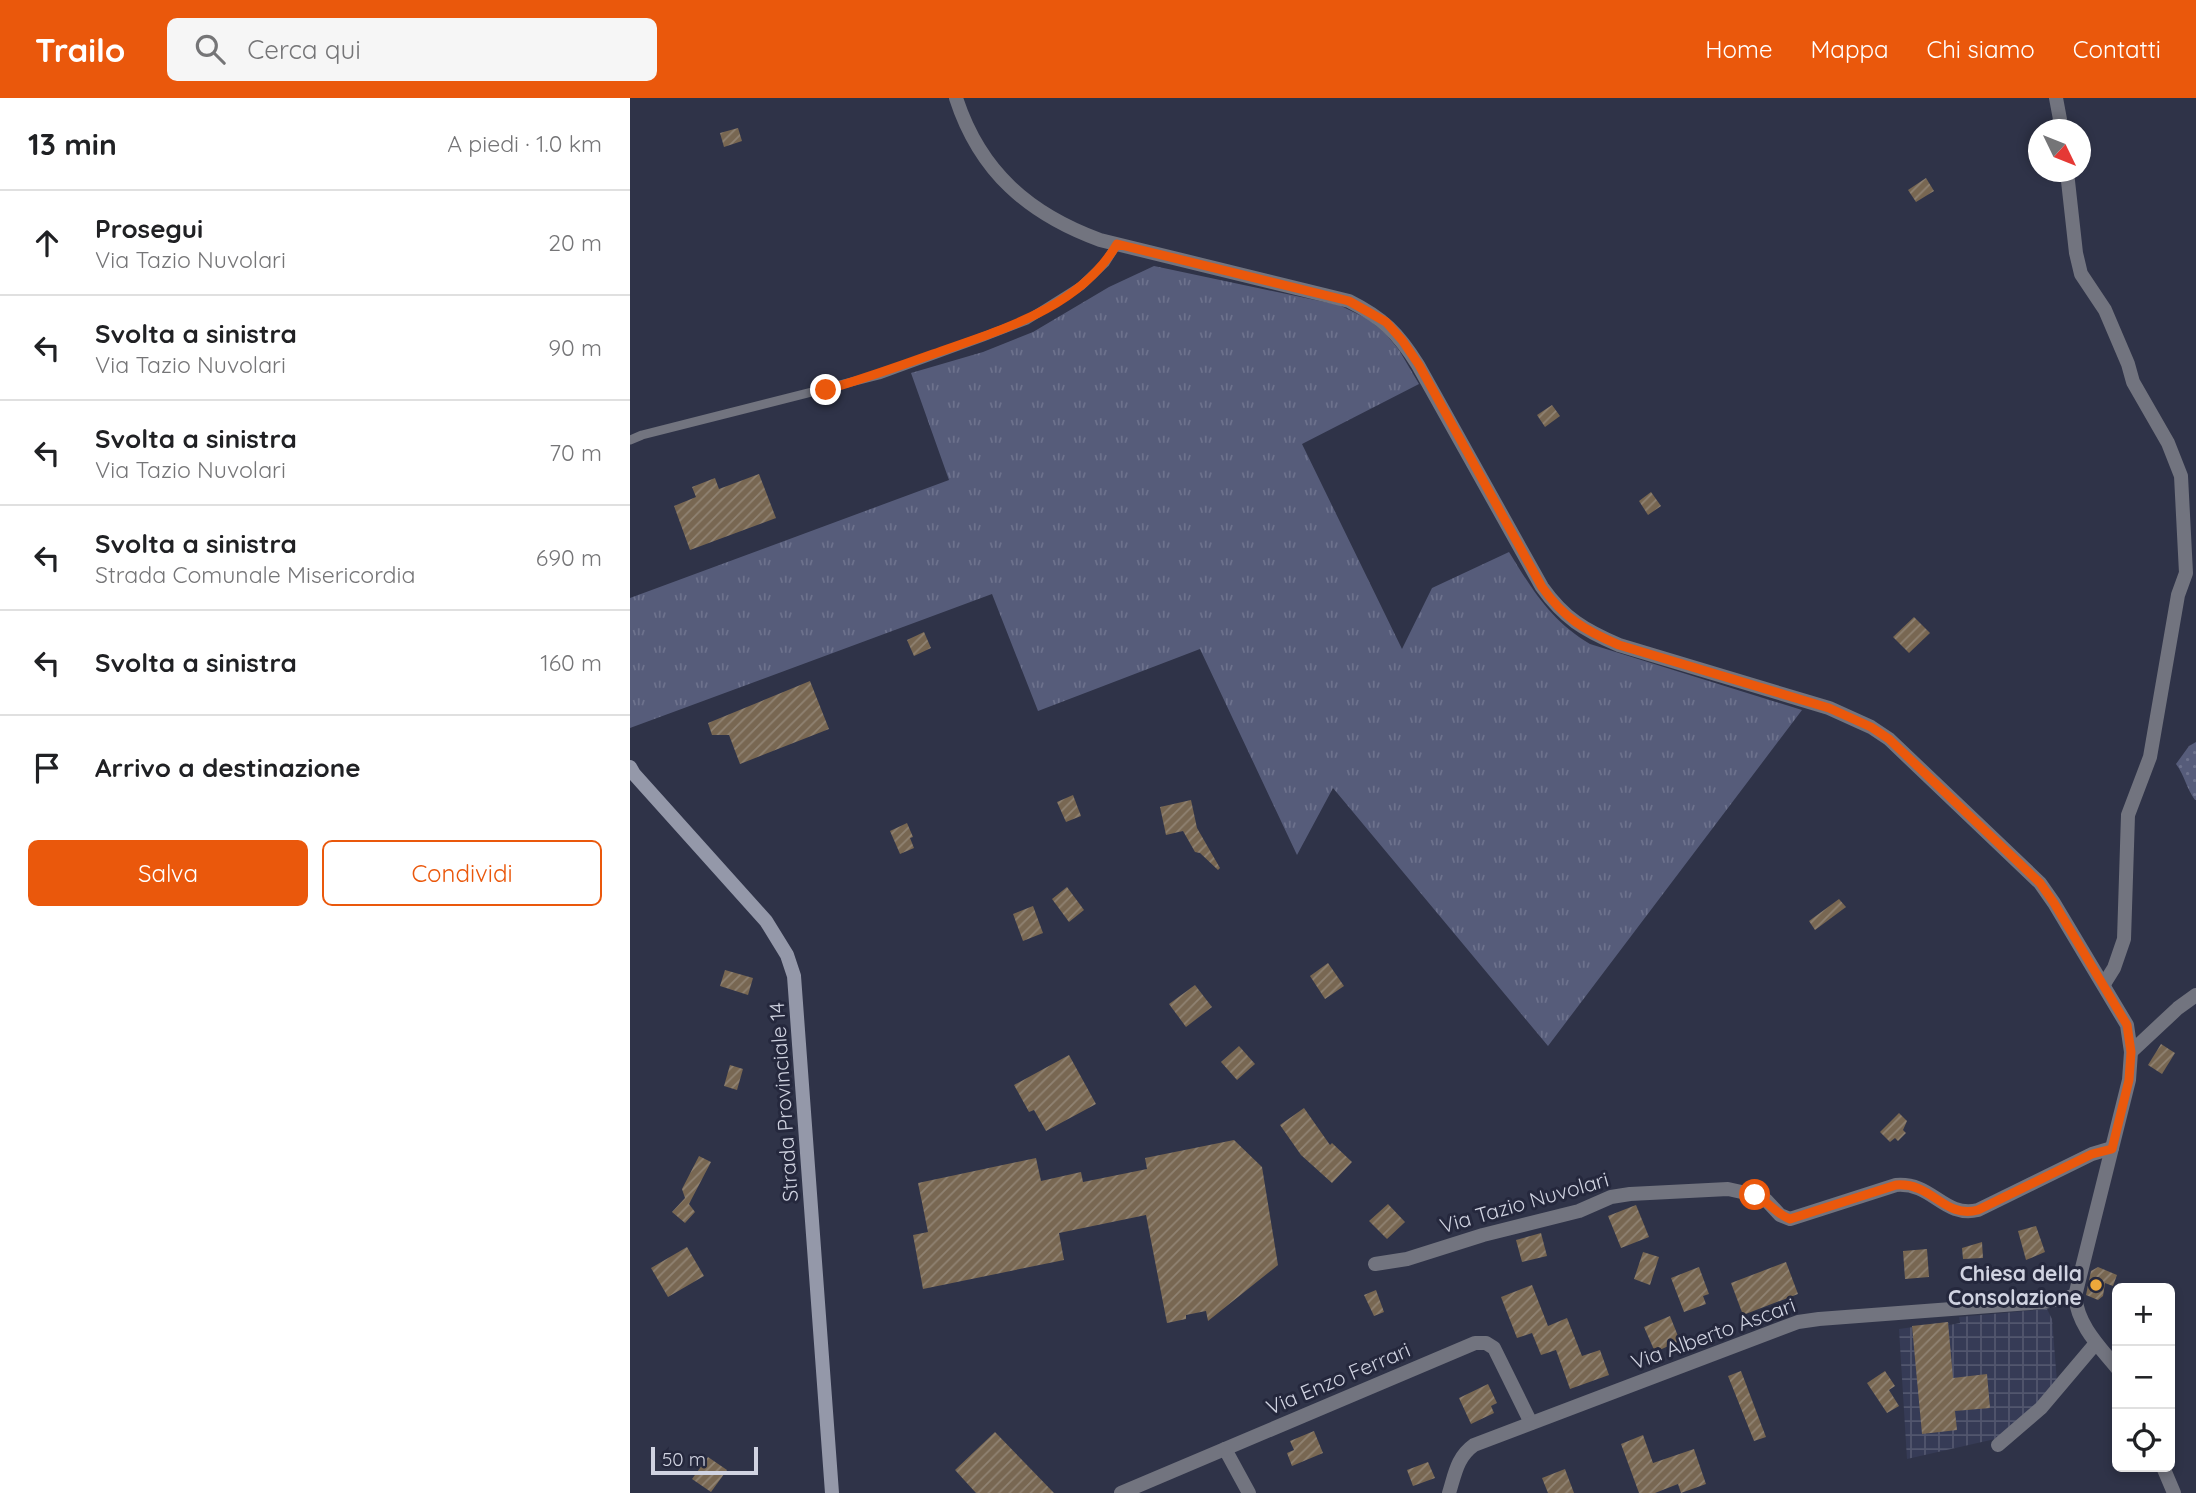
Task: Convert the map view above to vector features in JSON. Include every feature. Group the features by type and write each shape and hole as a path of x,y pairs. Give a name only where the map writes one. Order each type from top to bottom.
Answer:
{"main road":[{"name":"Strada Provinciale 14","path":"630,767 766,921 787,955 794,976 832,1493"}],"street":[{"path":"956,98 979,150 994,170 1027,203 1072,229 1117,244 1325,293 1349,301 1386,322 1419,365 1542,587 1558,609 1592,633 1619,645 1829,708 1871,727 1889,739 2040,883 2127,1025 2131,1052 2129,1080 2075,1296 2077,1312 2096,1343 2112,1362"},
{"path":"2056,98 2060,119"},
{"path":"2068,182 2081,274 2105,310 2129,364 2133,382 2168,443 2181,476 2184,511 2186,573 2178,595 2150,757 2128,815 2124,939 2114,968 2104,984"},
{"path":"2131,1052 2196,995"},
{"name":"Via Tazio Nuvolari","path":"1375,1264 1407,1259 1483,1235 1579,1211 1611,1197 1630,1194 1728,1189 1766,1200 1780,1216 1790,1219 1896,1185 1910,1184 1924,1189 1953,1210 1968,1213 2092,1154 2112,1149"},
{"name":"Via Alberto Ascari","path":"1449,1493 1458,1460 1474,1445 1798,1322 1819,1318 2043,1302 2075,1296"},
{"name":"Via Enzo Ferrari","path":"1121,1493 1475,1343 1486,1343 1494,1348 1531,1423"},
{"path":"1998,1445 2041,1408 2096,1343"},
{"path":"1225,1449 1249,1493"},
{"path":"2165,1472 2174,1493"}],"lane":[{"path":"630,440 666,428 879,375 995,333 1027,320 1081,286 1105,263 1117,244"}],"shaded area":[{"path":"2047,1309 2052,1319 2057,1382 1995,1439 1907,1459 1899,1329 1948,1322 1949,1325 1960,1323 1959,1317"}],"green space":[{"path":"1154,266 1339,305 1368,319 1385,333 1399,350 1419,384 1302,444 1402,649 1432,588 1509,552 1554,615 1590,644 1802,710 1548,1046 1333,788 1297,855 1200,649 1038,711 992,594 630,728 630,598 949,480 911,373 983,352 1033,332 1109,287"},
{"path":"2196,742 2195,800 2176,764 2189,746"}],"building":[{"path":"738,128 742,141 724,147 720,133"},
{"path":"1926,178 1934,191 1916,202 1908,190"},
{"path":"1552,405 1560,416 1545,427 1537,415"},
{"path":"759,474 776,518 690,550 674,506 696,497 692,487 715,478 719,489"},
{"path":"1651,492 1661,506 1648,515 1639,501"},
{"path":"1914,617 1930,633 1909,653 1893,637"},
{"path":"924,632 931,648 914,656 907,640"},
{"path":"810,681 829,729 740,764 729,735 712,735 708,723"},
{"path":"1073,795 1081,816 1066,822 1057,802"},
{"path":"1191,800 1197,828 1220,868 1218,870 1200,853 1195,852 1183,831 1166,835 1160,807"},
{"path":"907,823 914,848 900,854 890,831"},
{"path":"1067,887 1084,910 1069,922 1052,899"},
{"path":"1839,899 1846,907 1815,930 1809,921"},
{"path":"1033,906 1043,933 1023,941 1013,914"},
{"path":"1328,963 1344,986 1325,999 1310,976"},
{"path":"725,970 753,978 748,995 720,986"},
{"path":"1195,985 1212,1007 1186,1027 1169,1004"},
{"path":"2161,1044 2175,1053 2162,1074 2148,1065"},
{"path":"1239,1046 1255,1064 1237,1080 1221,1062"},
{"path":"1069,1055 1096,1104 1046,1131 1034,1110 1029,1112 1014,1085"},
{"path":"730,1065 743,1069 737,1090 724,1086"},
{"path":"1304,1108 1330,1145 1332,1143 1352,1162 1332,1183 1301,1155 1280,1125"},
{"path":"1899,1113 1907,1121 1903,1130 1906,1133 1898,1141 1895,1138 1890,1142 1880,1132"},
{"path":"1234,1140 1262,1167 1278,1265 1208,1321 1206,1311 1167,1323 1146,1215 1059,1233 1064,1260 923,1289 913,1235 928,1232 918,1183 1036,1158 1041,1181 1081,1172 1083,1182 1147,1169 1145,1158"},
{"path":"699,1156 711,1162 689,1204 695,1212 685,1223 672,1212 685,1198 682,1189"},
{"path":"1388,1204 1405,1222 1387,1239 1369,1221"},
{"path":"1636,1205 1649,1237 1621,1248 1608,1216"},
{"path":"2036,1226 2045,1252 2026,1260 2018,1231"},
{"path":"1541,1233 1547,1256 1522,1262 1516,1240"},
{"path":"1982,1242 1983,1258 1963,1259 1962,1248"},
{"path":"687,1247 704,1276 668,1297 651,1268"},
{"path":"1927,1249 1929,1277 1905,1279 1903,1251"},
{"path":"1643,1252 1659,1257 1650,1285 1634,1279"},
{"path":"1786,1262 1798,1294 1743,1315 1731,1283"},
{"path":"1699,1267 1709,1294 1703,1296 1706,1304 1684,1312 1671,1278"},
{"name":"Chiesa della Consolazione","path":"2098,1267 2117,1275 2112,1286 2105,1283 2103,1296 2098,1300 2086,1295 2091,1271"},
{"path":"1532,1285 1548,1326 1567,1318 1582,1356 1600,1350 1609,1375 1570,1389 1556,1350 1541,1355 1532,1333 1517,1338 1501,1297"},
{"path":"1376,1290 1384,1312 1374,1316 1364,1295"},
{"path":"1670,1316 1680,1341 1655,1352 1644,1327"},
{"path":"1948,1322 1953,1378 1987,1374 1990,1408 1955,1411 1957,1430 1922,1434 1912,1326"},
{"path":"1741,1371 1766,1437 1754,1441 1728,1376"},
{"path":"1885,1371 1895,1386 1889,1390 1899,1406 1887,1413 1867,1383"},
{"path":"1488,1384 1497,1403 1491,1406 1494,1413 1471,1424 1459,1398"},
{"path":"1314,1431 1323,1453 1292,1466 1287,1453 1294,1450 1290,1441"},
{"path":"995,1432 1054,1493 976,1493 955,1470"},
{"path":"1643,1435 1653,1463 1694,1449 1706,1484 1681,1493 1678,1484 1655,1493 1639,1493 1621,1444"},
{"path":"708,1457 727,1470 711,1492 692,1479"},
{"path":"1428,1462 1435,1478 1413,1486 1407,1470"},
{"path":"1565,1469 1574,1493 1548,1493 1542,1478"}],"place":[{"name":"Chiesa della Consolazione","path":"2096,1285"}],"route":[{"path":"826,390 879,375 1027,320 1081,286 1105,263 1117,244 1325,293 1370,312 1386,322 1402,340 1419,365 1542,587 1558,609 1572,621 1619,645 1829,708 1871,727 1889,739 2040,883 2127,1025 2131,1052 2129,1080 2112,1149 2092,1154 1968,1213 1953,1210 1924,1189 1910,1184 1896,1185 1790,1219 1780,1216 1766,1200 1755,1195"}]}
